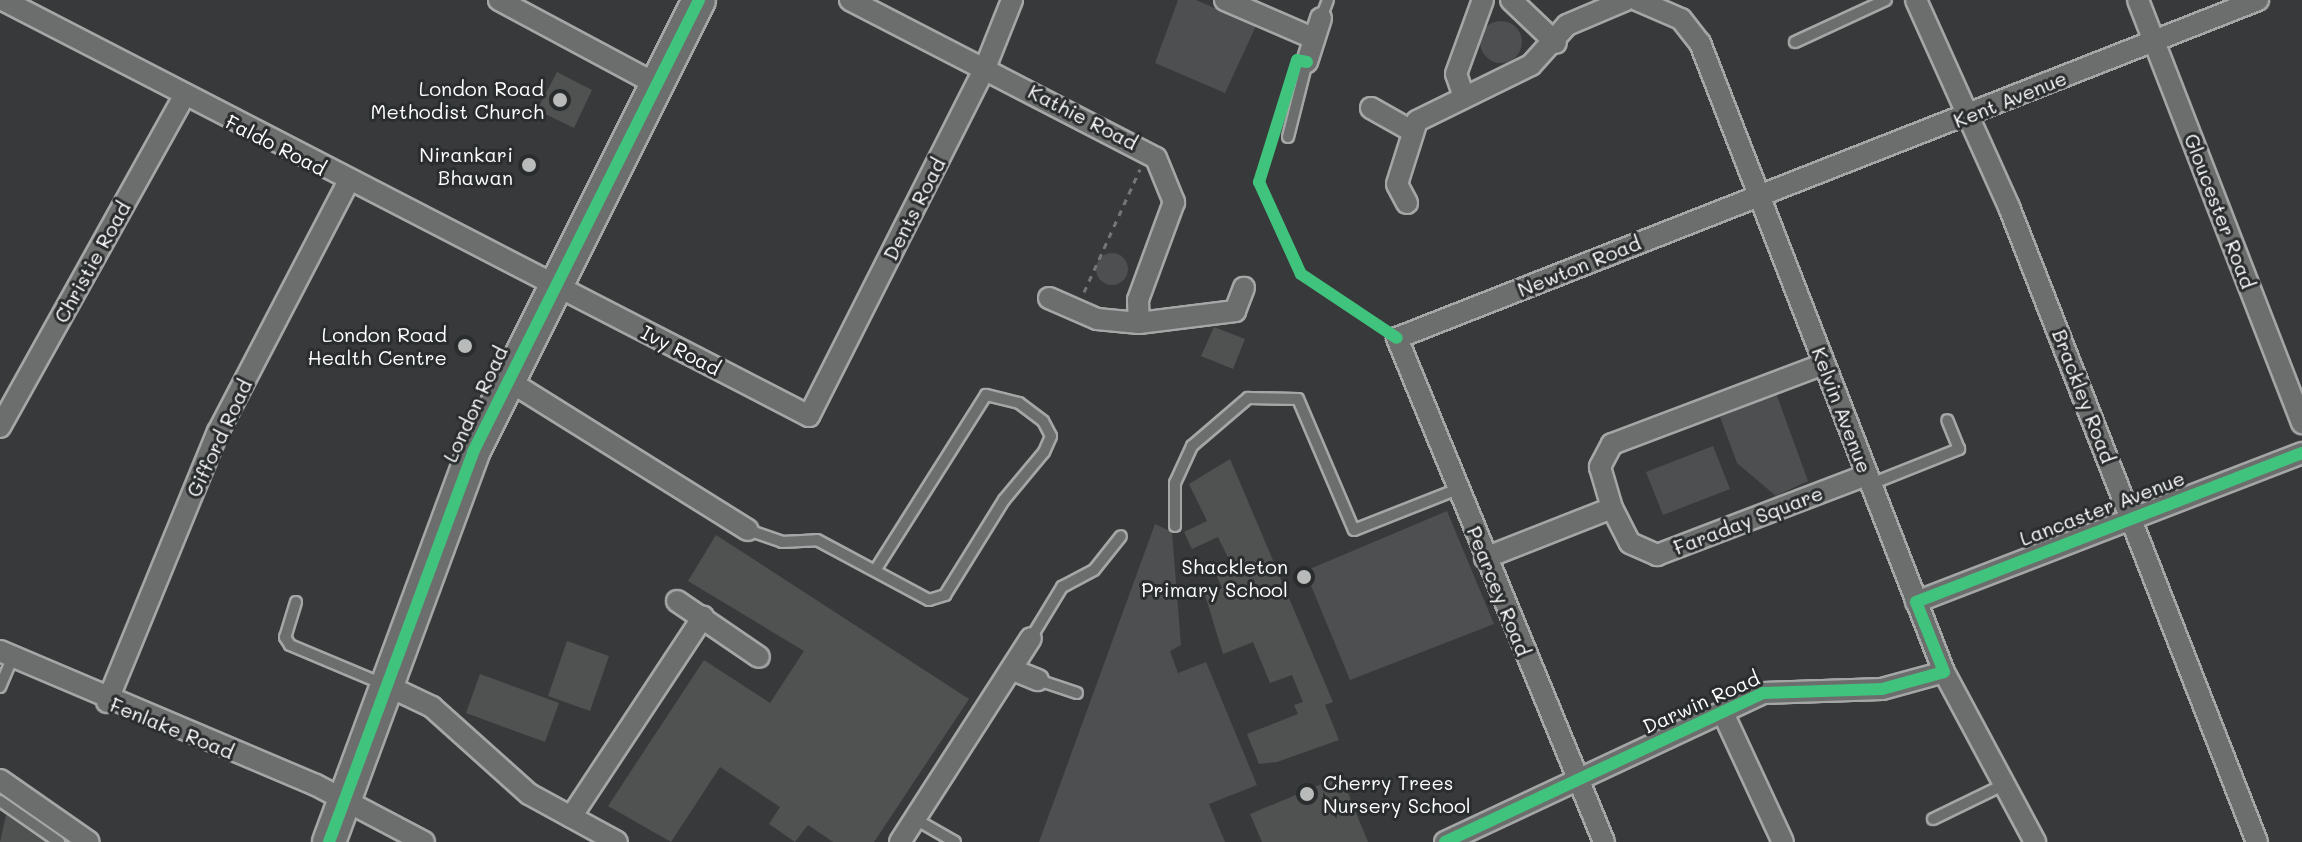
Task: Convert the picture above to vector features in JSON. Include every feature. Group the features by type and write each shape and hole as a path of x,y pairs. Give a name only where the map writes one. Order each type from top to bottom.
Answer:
{"main road":[{"name":"London Road","path":"329,842 506,379 654,83 699,0"}],"street":[{"name":"Faldo Road","path":"3,0 348,182 553,284"},
{"path":"499,0 654,83"},
{"name":"Kathie Road","path":"850,0 1147,151 1164,169 1174,202 1138,300 1139,323"},
{"name":"Dents Road","path":"809,416 985,68 1012,0"},
{"path":"1225,0 1313,38"},
{"path":"1464,97 1456,74 1483,0"},
{"path":"1511,0 1556,43"},
{"path":"1407,203 1397,184 1410,130 1464,97 1531,65 1556,43 1567,25 1626,0"},
{"name":"Brackley Road","path":"1916,0 1969,116 2257,842"},
{"name":"Gloucester Road","path":"2138,0 2302,423"},
{"name":"Kent Avenue","path":"1760,195 1969,116 2258,0"},
{"name":"Kelvin Avenue","path":"1649,1 1681,19 1700,43 1944,672 2035,842"},
{"path":"1307,62 1324,9"},
{"name":"Christie Road","path":"0,427 184,97"},
{"path":"1371,108 1410,130"},
{"name":"Gifford Road","path":"107,702 218,432 348,182"},
{"name":"Newton Road","path":"1397,338 1760,195"},
{"name":"Ivy Road","path":"553,284 809,416"},
{"path":"1049,298 1076,310 1139,323 1235,311 1244,288"},
{"name":"Pearcey Road","path":"1397,338 1576,782 1604,842"},
{"name":"Faraday Square","path":"1824,364 1612,444 1600,467 1612,508 1630,543 1657,555 1869,480"},
{"path":"506,379 748,530"},
{"name":"Lancaster Avenue","path":"1916,602 2302,453"},
{"path":"1485,558 1612,508"},
{"path":"677,601 759,657"},
{"path":"571,817 703,617"},
{"path":"900,842 1031,638"},
{"name":"Fenlake Road","path":"7,654 107,702 346,799 424,842"},
{"path":"1013,670 1038,680"},
{"name":"Darwin Road","path":"1445,842 1723,713 1794,687 1882,689 1944,672"},
{"path":"388,686 424,701 502,774 617,842"},
{"path":"1723,713 1783,842"},
{"path":"0,780 89,842"}],"lane":[{"path":"1795,42 1886,0"},
{"path":"1288,137 1307,62"},
{"path":"748,530 782,542 817,540 929,600 953,588 979,537 1044,452 1051,436 1043,421 1019,403 986,395 876,569"},
{"path":"1175,526 1175,483 1192,446 1248,398 1298,399 1354,530 1458,489"},
{"path":"1869,480 1959,449 1947,420"},
{"path":"1031,638 1062,587 1094,570 1121,536"},
{"path":"296,602 285,637 290,645 388,686"},
{"path":"0,687 7,654"},
{"path":"1038,680 1077,693"},
{"path":"1933,819 2003,785"},
{"path":"0,801 59,842"},
{"path":"915,819 955,842"}],"path":[{"path":"1076,310 1147,151"}],"shaded area":[{"path":"1178,0 1196,0 1256,26 1225,93 1155,63"},
{"path":"1501,21 1516,27 1522,42 1516,57 1501,63 1486,57 1480,42 1486,27"},
{"path":"1112,253 1124,257 1128,269 1124,281 1112,285 1100,281 1096,269 1100,257"},
{"path":"1776,393 1808,481 1776,496 1737,463 1720,417"},
{"path":"1713,446 1730,489 1663,515 1646,472"},
{"path":"1447,511 1494,624 1350,680 1305,571"},
{"path":"1155,524 1172,532 1181,645 1170,651 1178,673 1206,662 1257,785 1209,804 1225,842 1039,842"}],"building":[{"name":"London Road Methodist Church","path":"557,72 592,90 574,128 537,110"},
{"path":"1214,327 1245,339 1233,369 1201,356"},
{"path":"1230,459 1333,702 1325,705 1339,740 1277,762 1259,764 1247,734 1298,714 1294,705 1303,702 1292,675 1270,683 1253,642 1223,654 1205,595 1222,588 1216,574 1232,566 1218,537 1192,549 1184,532 1207,521 1189,484"},
{"path":"716,535 969,699 874,842 833,842 808,825 795,842 769,824 780,807 720,767 671,842 608,806 704,660 770,703 804,651 688,581"},
{"path":"567,641 609,656 590,711 548,696"},
{"path":"480,674 559,703 545,742 466,713"},
{"path":"1341,776 1368,842 1262,842 1250,814"},
{"path":"6,815 45,842 0,842"}],"cycle path":[{"path":"329,842 473,452 699,0"},
{"path":"1307,62 1297,60 1259,182 1301,274 1397,338"},
{"path":"1445,842 1763,693 1882,689 1944,672 1916,602 2302,453"}],"place":[{"name":"London Road Methodist Church","path":"560,100"},
{"name":"Nirankari Bhawan","path":"529,165"},
{"name":"London Road Health Centre","path":"465,346"},
{"name":"Shackleton Primary School","path":"1304,577"},
{"name":"Cherry Trees Nursery School","path":"1307,794"}]}
